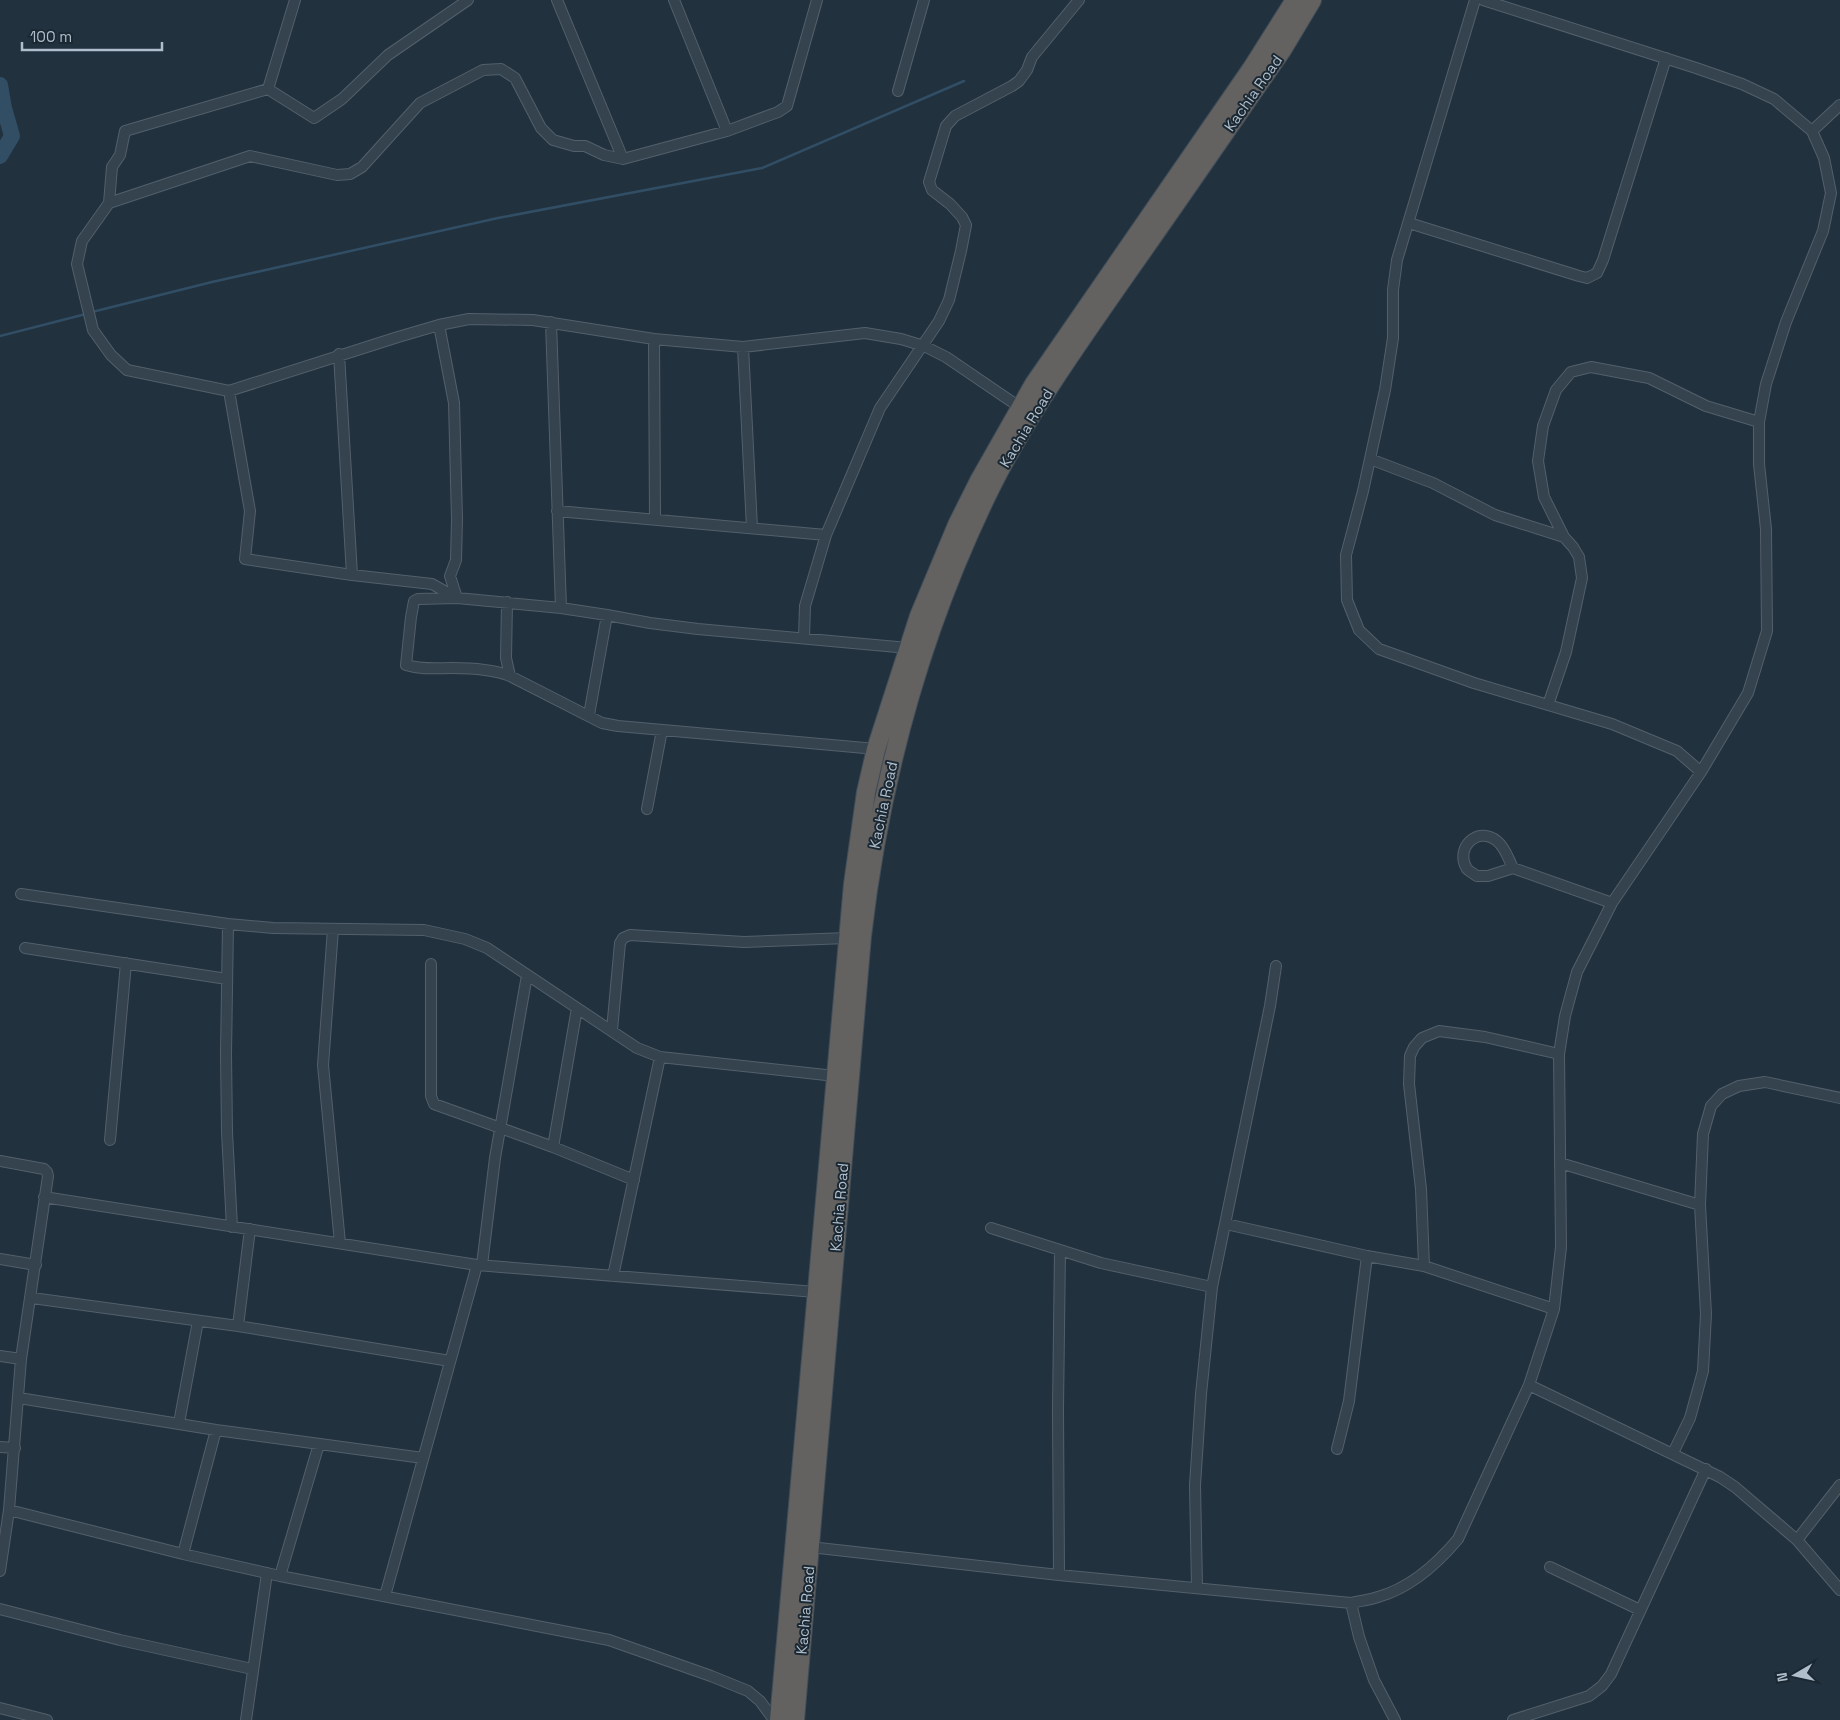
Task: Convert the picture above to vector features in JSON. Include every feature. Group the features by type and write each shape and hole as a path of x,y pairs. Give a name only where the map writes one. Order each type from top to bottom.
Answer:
{"highway":[{"name":"Kachia Road","path":"779,1720 847,938 859,840 876,749 919,616 957,525 979,481 1034,384 1252,68 1295,0"},
{"name":"Kachia Road","path":"795,1720 868,882 889,771 912,685 925,645 957,562 992,486 1025,427 1082,339 1282,50 1312,0"}],"street":[{"path":"268,89 296,0"},
{"path":"468,0 388,55 342,100 314,118 268,89 125,131 120,155 112,167 109,203 82,241 77,264 93,330 111,355 128,370 229,390 339,354 439,325 470,319 533,320 654,339 743,347 865,333 901,339 924,346 946,357 1021,408"},
{"path":"557,0 623,159"},
{"path":"674,0 727,131"},
{"path":"109,203 250,156 337,175 350,174 362,167 420,103 483,70 501,69 514,78 541,128 553,140 574,146 585,146 604,155 623,159 727,131 778,112 787,106 817,0"},
{"path":"898,91 924,0"},
{"path":"804,637 805,606 826,535 880,408 940,321 949,300 966,225 962,217 950,204 932,190 929,182 946,126 955,116 1019,81 1027,70 1032,57 1079,0"},
{"path":"1475,0 1397,260 1393,290 1393,338 1385,390 1370,460 1346,555 1347,600 1359,630 1380,650 1474,683 1612,724 1678,752 1701,772"},
{"path":"810,1548 1059,1575 1351,1603 1378,1598 1403,1587 1432,1566 1458,1539 1529,1385 1554,1309 1561,1247 1559,1054 1565,1016 1578,972 1612,903 1701,772 1748,694 1767,631 1766,530 1759,464 1760,422 1769,375 1786,322 1823,230 1831,193 1824,158 1812,131 1774,100 1742,84 1483,0"},
{"path":"1409,223 1579,276 1587,278 1597,273 1603,260 1666,58"},
{"path":"1812,131 1840,105"},
{"path":"551,322 561,608"},
{"path":"439,325 454,403 457,519 456,560 450,576 458,598"},
{"path":"654,339 655,519"},
{"path":"743,347 752,528"},
{"path":"339,354 352,576"},
{"path":"1548,705 1566,652 1582,578 1579,557 1564,537 1544,496 1538,461 1543,426 1556,390 1571,372 1591,367 1649,378 1706,406 1760,422"},
{"path":"229,390 250,511 245,559 352,576 432,584 458,598"},
{"path":"1370,460 1433,483 1495,515 1564,537"},
{"path":"557,511 826,535"},
{"path":"876,749 618,726 602,723 590,715 498,672 454,668 415,668 406,665 414,601 418,599 458,598 507,602 561,608 698,629 804,637 908,648"},
{"path":"507,602 506,658 510,676"},
{"path":"590,715 608,615"},
{"path":"647,809 662,730"},
{"path":"1513,868 1498,841 1488,835 1475,837 1466,845 1464,855 1467,868 1477,876 1488,876 1513,868 1612,903"},
{"path":"20,894 228,924 273,928 424,930 465,939 486,948 637,1048 660,1057 835,1076"},
{"path":"228,924 227,1132 232,1227"},
{"path":"333,929 323,1065 340,1243"},
{"path":"612,1030 620,943 623,938 630,935 744,942 847,938"},
{"path":"25,948 227,978"},
{"path":"110,1140 126,963"},
{"path":"430,964 431,1096 434,1104 553,1146 634,1180"},
{"path":"1197,1587 1195,1485 1200,1394 1212,1286 1270,1006 1276,966"},
{"path":"385,1596 450,1361 479,1265 500,1128 528,975"},
{"path":"553,1146 577,1008"},
{"path":"1424,1266 1421,1189 1409,1084 1410,1056 1414,1047 1422,1038 1439,1031 1485,1037 1559,1054"},
{"path":"613,1276 660,1057"},
{"path":"1673,1453 1690,1418 1703,1371 1706,1314 1700,1205 1703,1134 1711,1106 1722,1094 1739,1086 1765,1082 1840,1098"},
{"path":"0,1161 37,1167 47,1172 32,1298 22,1359 9,1510 1,1550 0,1570"},
{"path":"1560,1162 1700,1205"},
{"path":"44,1197 479,1265 816,1292"},
{"path":"1226,1224 1368,1256 1424,1266 1554,1309"},
{"path":"991,1228 1101,1263 1212,1286"},
{"path":"238,1326 250,1229"},
{"path":"1059,1575 1058,1408 1060,1250"},
{"path":"1337,1450 1349,1401 1368,1256"},
{"path":"0,1259 36,1265"},
{"path":"32,1298 238,1326 450,1361"},
{"path":"179,1423 198,1321"},
{"path":"0,1356 22,1359"},
{"path":"1529,1385 1706,1469 1735,1487 1797,1540 1840,1590"},
{"path":"19,1398 216,1430 423,1458"},
{"path":"183,1554 216,1430"},
{"path":"280,1576 319,1444"},
{"path":"0,1447 15,1448"},
{"path":"1512,1720 1589,1696 1602,1686 1611,1674 1706,1469"},
{"path":"1797,1540 1840,1485"},
{"path":"9,1510 267,1574 609,1640 748,1691 760,1702 774,1720"},
{"path":"1550,1567 1640,1610"},
{"path":"246,1720 267,1574"},
{"path":"1351,1603 1359,1637 1374,1680 1395,1720"},
{"path":"0,1609 120,1640 252,1669"},
{"path":"0,1708 47,1720"}],"waterway":[{"path":"92,312 212,282 498,218 762,168 964,81"},
{"path":"0,85 12,136 0,156"},
{"path":"0,336 86,314"}]}
